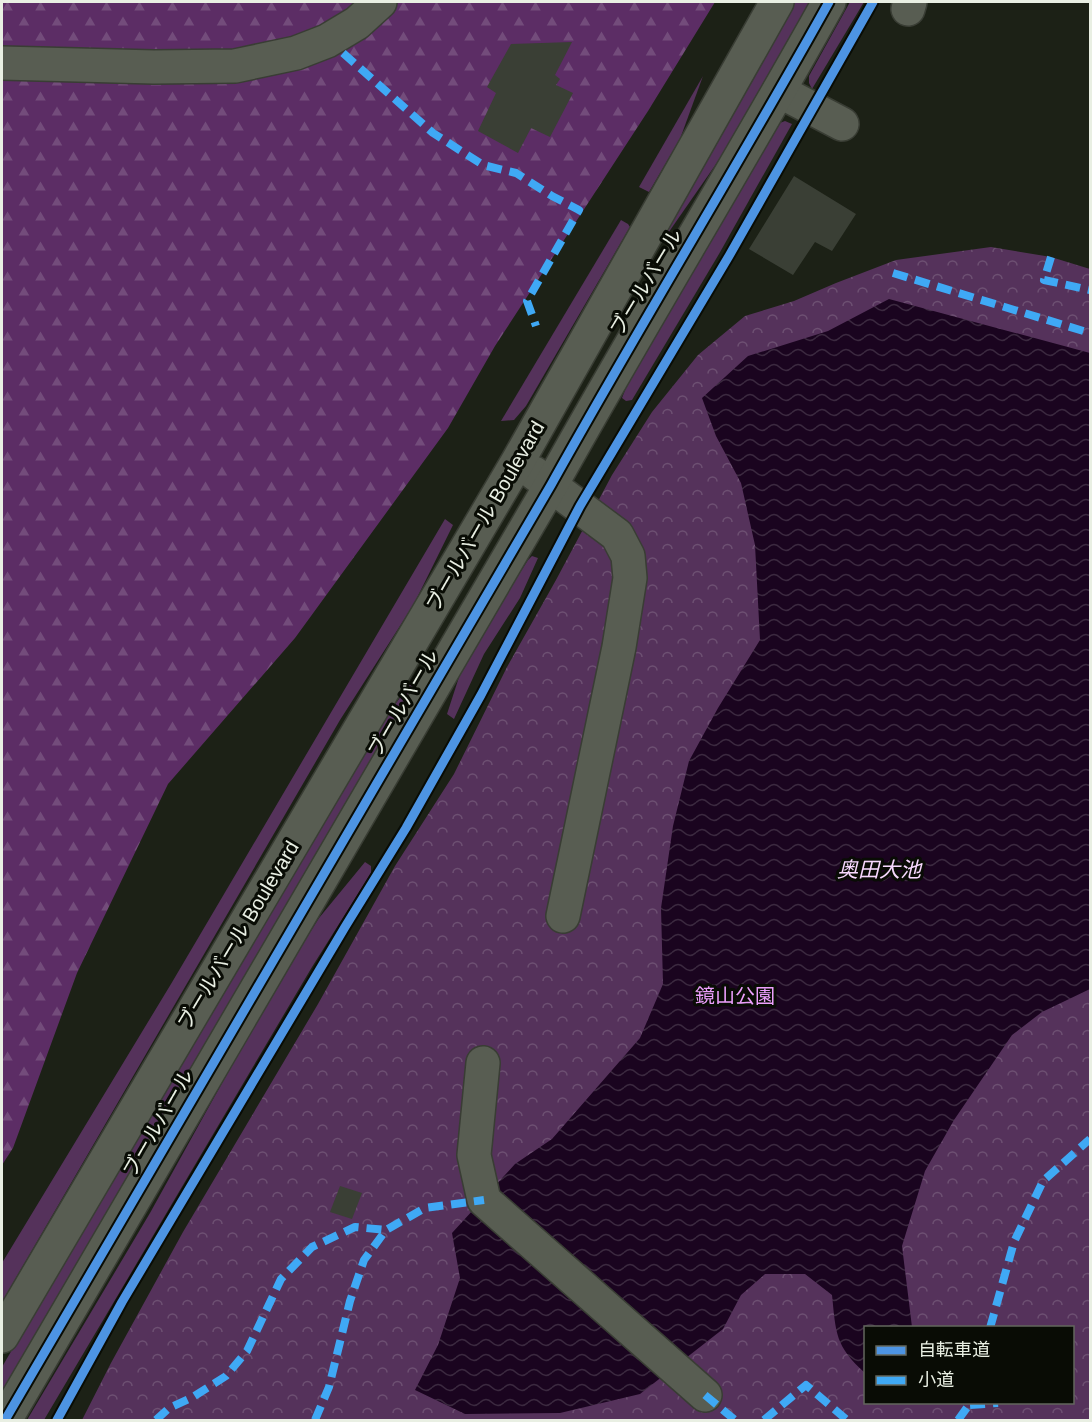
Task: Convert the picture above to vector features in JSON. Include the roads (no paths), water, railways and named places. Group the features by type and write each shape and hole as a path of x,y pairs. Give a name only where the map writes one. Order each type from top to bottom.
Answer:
{"street":[{"path":"2,63 154,67 236,66 296,53 327,41 357,23 380,2"},
{"name":"ブールバール Boulevard","path":"2,1336 518,461 777,2"},
{"name":"ブールバール","path":"5,1420 551,485 624,354 829,2"},
{"path":"779,91 842,124"},
{"path":"518,461 617,535 628,556 630,578 619,647 563,916"},
{"path":"483,1063 474,1155 484,1200 705,1395"}],"water":[{"name":"奥田大池","path":"889,299 1090,353 1090,989 1042,1012 1012,1035 954,1120 925,1171 902,1246 912,1326 864,1326 864,1372 842,1346 836,1329 832,1295 805,1274 765,1274 741,1295 723,1329 640,1394 560,1413 465,1414 415,1390 438,1345 460,1278 452,1233 515,1164 552,1139 640,1038 663,984 661,908 673,826 689,761 718,708 760,640 755,545 741,483 716,436 702,398 748,356 828,331"}],"park label":[{"name":"鏡山公園","path":"735,996"}]}
